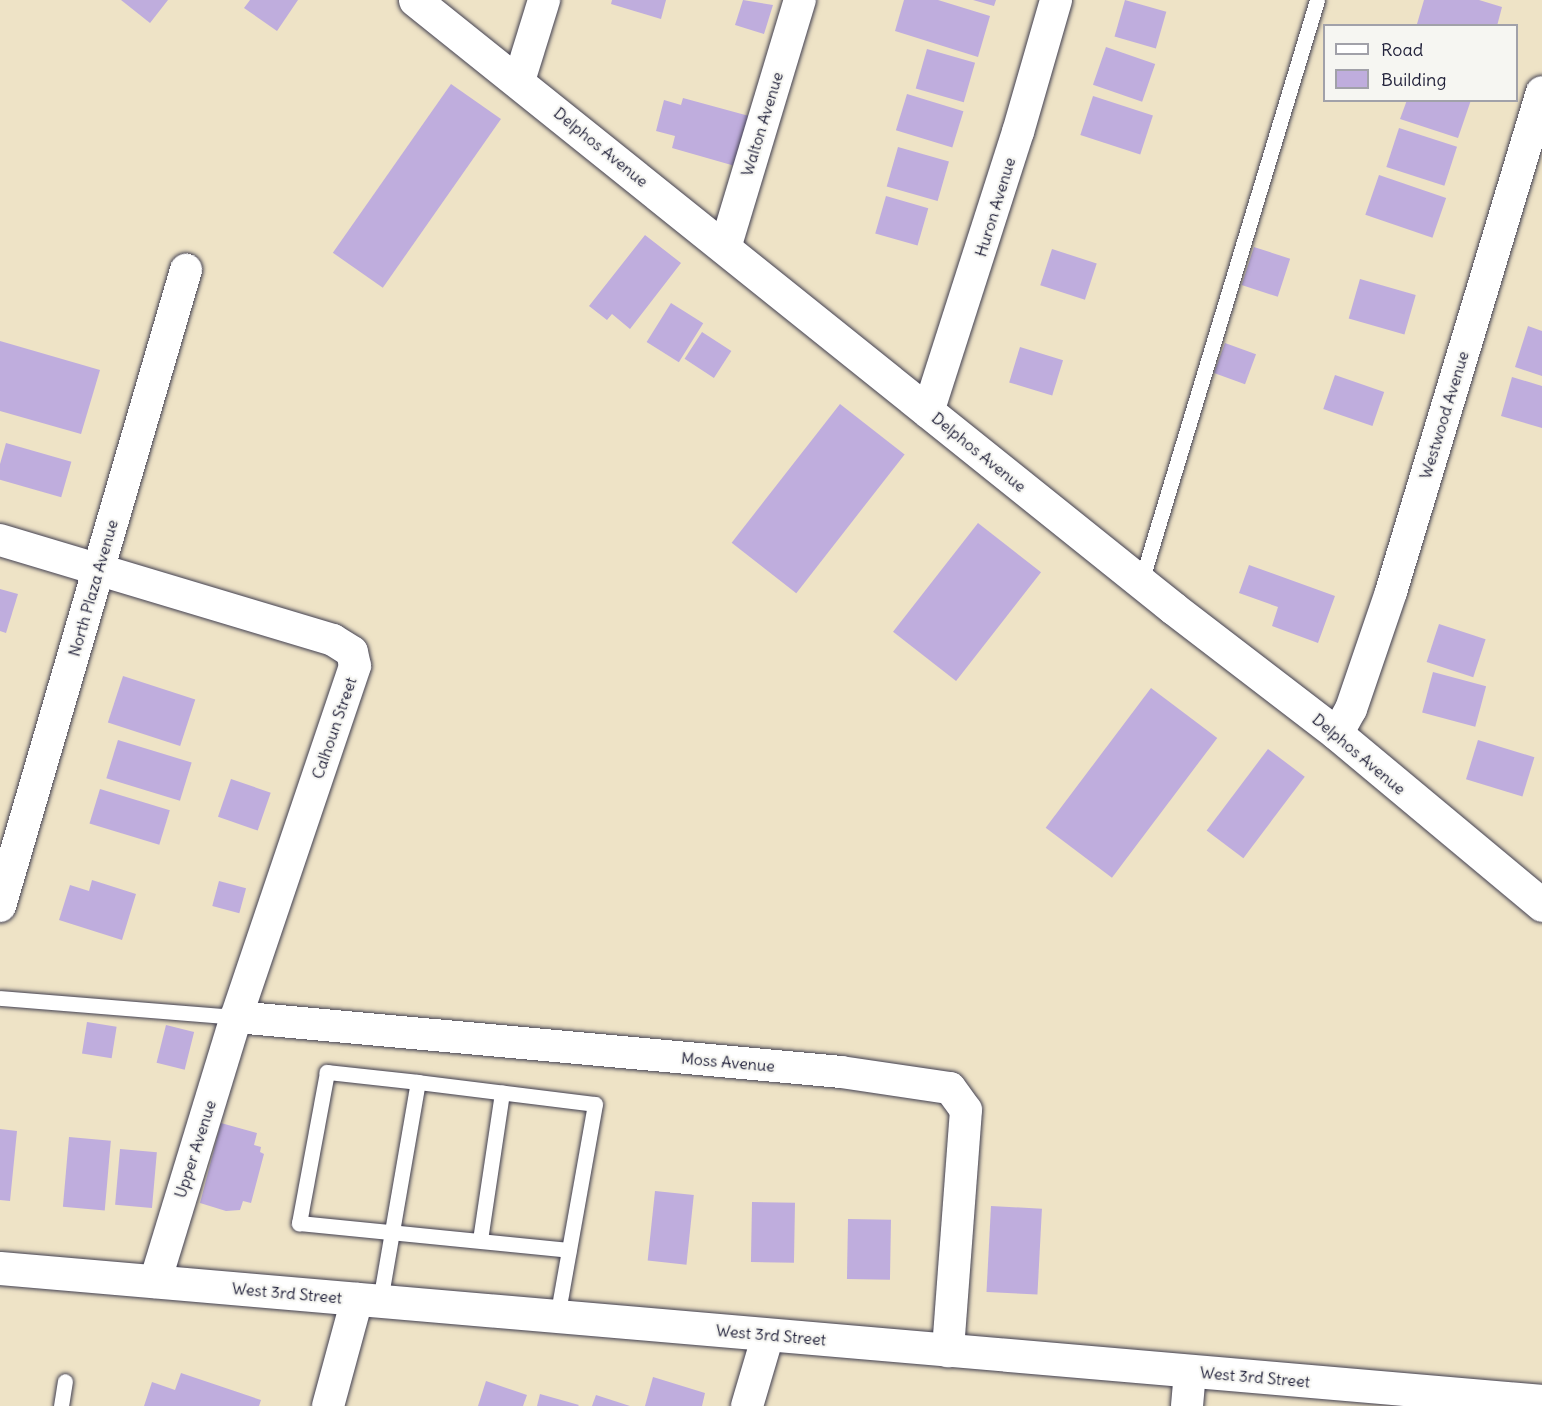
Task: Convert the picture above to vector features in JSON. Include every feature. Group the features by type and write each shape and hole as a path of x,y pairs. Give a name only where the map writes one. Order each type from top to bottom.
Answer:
{"main road":[{"name":"Delphos Avenue","path":"415,0 519,81 1141,582 1337,734 1542,905"},
{"name":"West 3rd Street","path":"0,1268 1190,1371 1443,1399 1542,1401"}],"street":[{"path":"519,81 544,0"},
{"name":"Walton Avenue","path":"725,248 800,0"},
{"name":"Huron Avenue","path":"928,412 1015,144 1056,0"},
{"name":"Westwood Avenue","path":"1337,734 1351,709 1391,592 1542,92"},
{"name":"North Plaza Avenue","path":"0,906 186,270"},
{"name":"Calhoun Street","path":"0,540 333,640 352,652 355,666 237,1017"},
{"name":"Upper Avenue","path":"155,1281 237,1017"},
{"name":"Moss Avenue","path":"237,1017 841,1072 950,1088 966,1110 948,1351"},
{"path":"328,1406 368,1300"},
{"path":"747,1406 768,1335"},
{"path":"1187,1406 1190,1371"}],"lane":[{"path":"1141,582 1317,0"},
{"path":"0,998 237,1017"},
{"path":"557,1317 569,1250 595,1104 327,1072 299,1223 569,1250"},
{"path":"368,1300 392,1232 418,1083"},
{"path":"480,1240 502,1093"},
{"path":"61,1406 65,1381"}],"building":[{"path":"121,0 168,0 150,23"},
{"path":"250,0 298,0 277,31 244,8"},
{"path":"612,0 666,0 661,19 611,4"},
{"path":"743,0 773,5 764,34 735,25"},
{"path":"904,0 938,0 990,16 978,57 895,31"},
{"path":"973,0 996,0 994,6"},
{"path":"1125,0 1166,12 1156,48 1115,37"},
{"path":"1424,0 1479,0 1502,7 1498,24 1417,24"},
{"path":"1106,47 1155,64 1142,102 1093,85"},
{"path":"927,49 975,63 964,102 916,88"},
{"path":"451,84 501,119 383,288 333,253"},
{"path":"907,94 963,111 952,148 896,130"},
{"path":"1093,96 1153,115 1140,154 1080,135"},
{"path":"683,98 749,116 735,166 672,148 675,136 656,131 664,100 681,105"},
{"path":"1406,102 1470,102 1458,138 1400,119"},
{"path":"1399,128 1457,147 1444,186 1386,167"},
{"path":"898,147 949,162 938,201 887,186"},
{"path":"1379,175 1446,198 1432,238 1365,215"},
{"path":"886,196 928,208 918,246 875,233"},
{"path":"645,235 681,263 630,329 612,314 607,320 589,306"},
{"path":"1254,247 1290,259 1278,297 1242,285"},
{"path":"1052,249 1097,264 1085,300 1040,285"},
{"path":"1360,279 1416,295 1404,334 1349,318"},
{"path":"671,303 703,323 679,362 647,342"},
{"path":"1528,326 1542,331 1542,376 1515,367"},
{"path":"702,332 731,351 714,378 685,359"},
{"path":"0,341 100,370 81,434 0,411"},
{"path":"1225,343 1256,354 1245,384 1214,373"},
{"path":"1020,347 1063,360 1052,396 1009,382"},
{"path":"1335,375 1384,392 1372,426 1323,409"},
{"path":"1512,377 1542,386 1542,428 1501,416"},
{"path":"840,404 905,454 796,593 732,543"},
{"path":"6,443 71,462 61,497 0,480 0,464"},
{"path":"978,523 1041,572 956,681 893,632"},
{"path":"1249,565 1335,596 1318,643 1272,626 1278,607 1239,593"},
{"path":"0,589 18,594 6,633 0,631"},
{"path":"1439,624 1486,639 1473,677 1427,662"},
{"path":"1433,672 1486,686 1475,727 1422,713"},
{"path":"123,676 195,699 180,746 108,723"},
{"path":"1151,688 1217,738 1112,878 1046,828"},
{"path":"118,740 192,763 180,801 106,778"},
{"path":"1478,740 1534,757 1522,796 1466,779"},
{"path":"1268,749 1305,777 1243,858 1207,830"},
{"path":"231,779 271,793 258,830 218,817"},
{"path":"100,789 170,810 159,845 89,823"},
{"path":"92,880 136,894 122,940 59,920 70,885 89,891"},
{"path":"219,881 246,888 239,913 212,906"},
{"path":"87,1022 117,1027 112,1058 82,1054"},
{"path":"166,1025 194,1032 185,1070 157,1063"},
{"path":"221,1123 257,1133 254,1145 261,1147 260,1152 264,1154 251,1203 243,1201 240,1210 226,1211 200,1203"},
{"path":"0,1129 17,1131 10,1201 0,1200"},
{"path":"69,1137 111,1141 105,1210 63,1207"},
{"path":"120,1149 157,1152 152,1208 115,1205"},
{"path":"655,1191 694,1195 686,1265 648,1261"},
{"path":"752,1202 795,1203 794,1263 751,1262"},
{"path":"991,1206 1042,1209 1037,1295 986,1292"},
{"path":"848,1219 891,1220 890,1280 847,1279"},
{"path":"181,1373 261,1400 259,1406 144,1406 152,1382 175,1390"},
{"path":"653,1377 705,1393 702,1406 645,1406"},
{"path":"486,1381 527,1395 523,1406 478,1406"},
{"path":"540,1394 579,1405 537,1406"},
{"path":"596,1395 630,1406 592,1406"}]}
